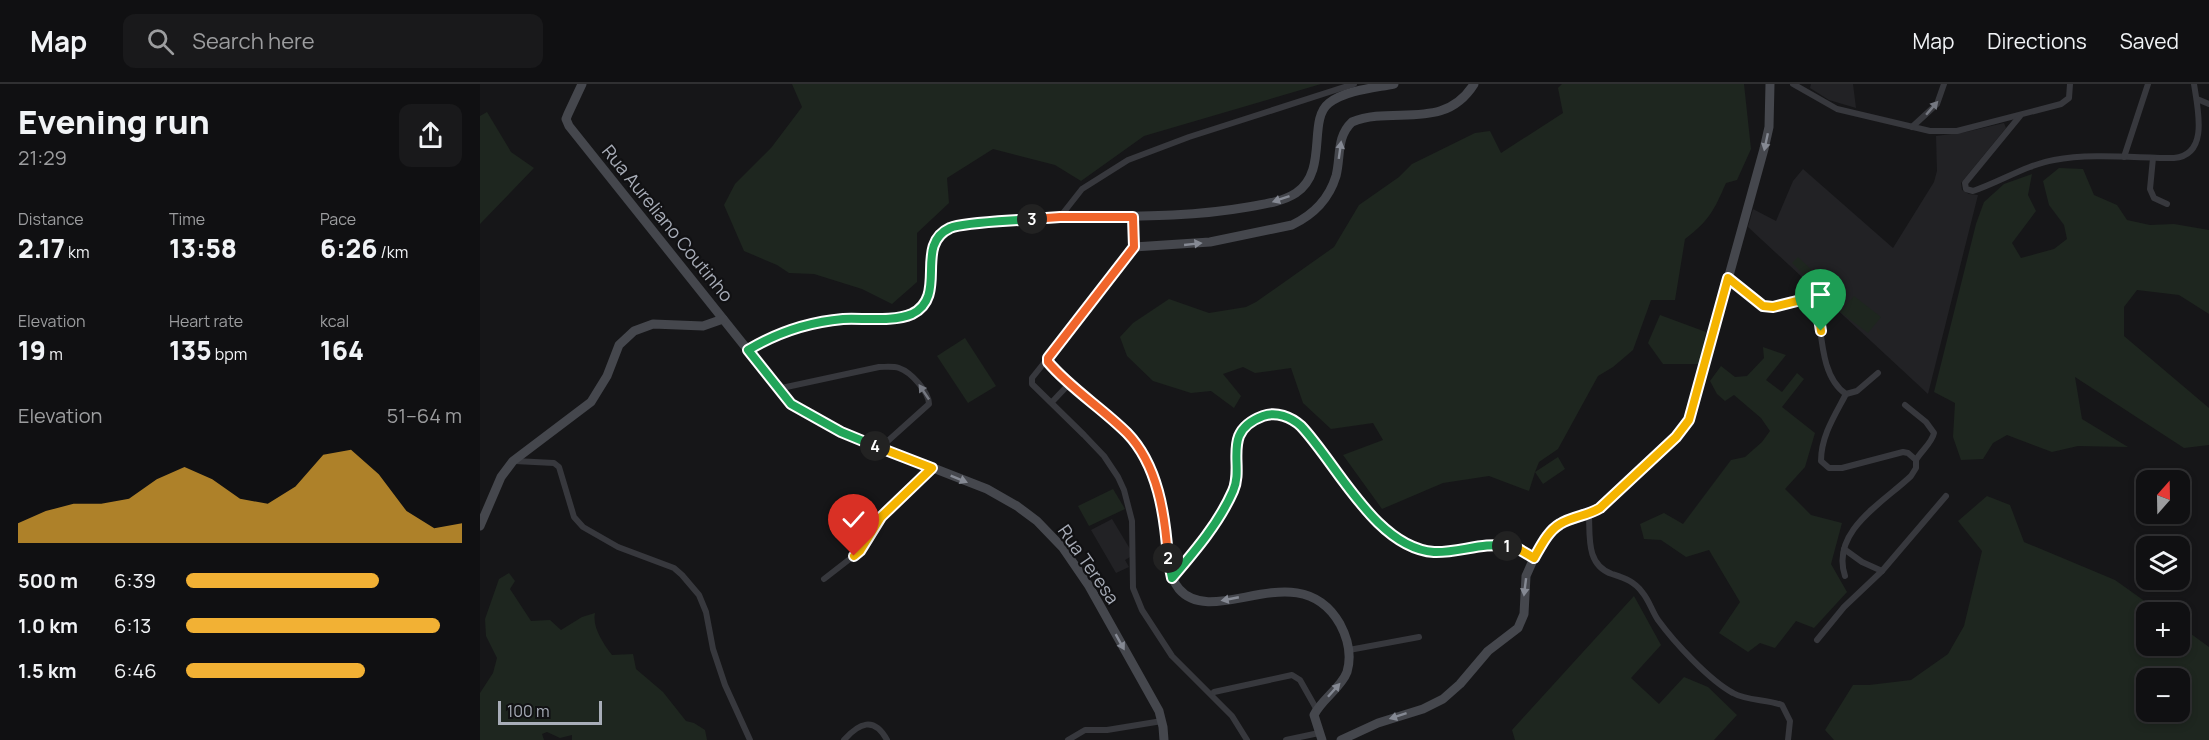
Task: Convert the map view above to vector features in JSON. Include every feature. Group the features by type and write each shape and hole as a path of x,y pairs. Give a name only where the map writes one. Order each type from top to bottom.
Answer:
{"main road":[{"name":"Rua Aureliano Coutinho","path":"582,84 566,119 569,126 748,350"},
{"path":"748,350 781,333 821,322 899,317 912,314 926,303 930,292 933,244 940,235 951,228 1060,217 1168,216 1221,211 1269,203 1290,196 1304,185 1314,166 1320,116 1323,109 1339,97 1394,84"},
{"path":"1134,247 1210,242 1298,222 1315,211 1331,188 1336,176 1342,136 1352,122 1422,114 1451,107 1461,102 1474,84"},
{"path":"1341,740 1378,723 1423,709 1443,699 1460,684 1488,651 1518,628 1524,614 1526,576 1543,542 1559,524 1589,515 1600,508 1676,437 1689,420 1764,149 1769,127 1770,84"},
{"path":"1133,217 1134,247 1045,361 1127,434 1142,453 1158,494 1172,578 1179,589 1190,598 1203,602 1289,592 1318,600 1338,621 1345,633 1350,650 1349,664 1345,677 1317,710 1314,718 1317,736"},
{"path":"480,526 501,477 515,460 591,402 607,376 619,345 634,331 653,324 703,326 723,319"},
{"name":"Rua Teresa","path":"748,350 777,389 799,410 841,432 987,489 1017,506 1037,521 1063,548 1089,586 1148,690 1162,721 1164,740"}],"street":[{"path":"1060,217 1082,189 1128,160 1189,137 1354,84"},
{"path":"1793,84 1837,109 1930,131 1957,131 2020,116 2065,101 2069,98 2070,84"},
{"path":"1912,127 1937,104 1944,84"},
{"path":"2124,157 2148,84"},
{"path":"2020,116 1965,183 1966,189 1973,191 2032,166 2053,160 2124,157 2181,158 2194,151 2201,138 2194,84"},
{"path":"2197,99 2209,104"},
{"path":"2153,158 2150,189 2154,198 2167,204"},
{"path":"1728,278 1763,306 1773,307 1805,299 1814,303 1818,312 1830,377 1846,394"},
{"path":"1045,361 1032,378 1034,387 1052,402 1104,456 1124,490 1132,521 1133,588 1142,610 1172,656 1232,716 1247,740"},
{"path":"777,389 879,367 891,367 907,372 925,392 929,405 880,448"},
{"path":"1878,373 1857,391 1846,394 1825,434 1821,461 1829,468 1842,468 1903,452 1916,460"},
{"path":"1052,402 1070,383"},
{"path":"1845,576 1842,566 1847,540 1860,521 1911,476 1921,450 1932,440 1934,433 1926,422 1905,405"},
{"path":"1172,578 1209,531 1234,489 1237,480 1236,448 1242,432 1260,417 1274,414 1288,417 1301,426 1382,527 1400,540 1432,552 1501,545 1517,548 1534,558"},
{"path":"515,460 551,462 557,465 574,516 583,527 618,546 670,566 682,574 703,604 713,649 725,685 750,740"},
{"path":"824,579 860,551 881,517 932,468"},
{"path":"1816,640 1844,606 1882,571 1946,496"},
{"path":"1589,515 1590,549 1594,562 1608,573 1626,578 1637,586 1647,598 1660,622 1717,682 1735,694 1782,705 1790,721 1788,740"},
{"path":"1844,549 1862,562 1882,571"},
{"path":"1350,650 1419,637"},
{"path":"1214,692 1292,675 1297,676 1317,710"},
{"path":"1068,740 1085,730 1107,730 1162,721"},
{"path":"844,740 855,728 868,724 880,728 887,740"},
{"path":"1289,739 1317,736"}],"shaded area":[{"path":"792,84 1321,84 1144,136 1081,181 1055,165 993,149 947,178 949,203 917,233 917,282 892,304 862,289 814,274 789,273 777,265 744,251 724,205 735,184 771,148 802,107"},
{"path":"1562,84 1744,84 1751,149 1737,180 1726,183 1710,214 1685,239 1675,300 1651,300 1633,350 1598,376 1558,449 1539,462 1529,491 1489,476 1443,483 1382,509 1343,455 1383,440 1373,423 1331,429 1303,403 1291,368 1255,373 1243,367 1223,374 1241,396 1234,408 1211,391 1191,393 1153,381 1127,356 1120,337 1133,323 1169,299 1209,313 1246,307 1256,302 1334,247 1359,205 1399,177 1412,164 1475,133 1490,131 1501,153 1563,113 1558,88"},
{"path":"1811,84 1853,84 1856,108 1829,100 1810,88"},
{"path":"487,112 511,152 534,168 480,224 480,116"},
{"path":"2004,123 2006,128 1961,183 1962,190 1978,195 1928,394 1748,227 1753,209 1776,221 1793,181 1803,169 1893,248 1934,182 1937,171 1936,136"},
{"path":"2059,168 2083,169 2094,195 2117,205 2127,220 2150,225 2174,224 2209,230 2209,314 2179,295 2137,290 2124,307 2124,336 2209,408 2209,445 2184,448 2075,377 2082,419 2128,447 2078,446 2052,452 2007,435 1993,443 1983,459 1961,460 1953,437 1955,403 1934,392 1976,224 1984,202 2004,184 2032,174 2028,195 2036,211 2012,243 2021,258 2054,249 2067,239 2064,225 2049,205 2043,181"},
{"path":"1798,257 1829,286 1823,294 1792,263"},
{"path":"1854,296 1881,317 1868,333 1840,312"},
{"path":"1660,315 1706,332 1699,364 1663,364 1648,343"},
{"path":"965,338 996,386 968,403 937,356"},
{"path":"1763,347 1786,355 1766,380 1782,392 1797,373 1804,379 1782,407 1815,433 1805,467 1785,489 1811,515 1842,523 1831,564 1847,592 1814,628 1796,621 1775,648 1760,643 1748,652 1719,633 1740,602 1709,550 1686,557 1661,540 1644,539 1640,524 1664,513 1683,524 1731,460 1745,457 1762,442 1770,431 1761,418 1734,395 1725,401 1717,394 1710,381 1721,366 1735,377 1747,376 1764,358"},
{"path":"1558,457 1565,469 1543,484 1535,472"},
{"path":"1113,489 1125,509 1089,526 1078,506"},
{"path":"1987,496 2010,505 2024,542 2115,580 2146,602 2136,602 2136,656 2190,656 2190,633 2209,647 2209,740 1834,740 1825,730 1853,685 1911,680 1948,654 1964,626 1982,551 1958,521"},
{"path":"1112,519 1130,549 1130,557 1125,560 1129,567 1116,573 1091,530"},
{"path":"509,573 515,581 510,589 531,621 550,620 561,630 582,617 595,613 597,629 612,655 633,654 636,669 663,692 686,721 705,730 707,740 572,740 572,735 560,738 547,732 542,734 544,740 480,740 480,693 493,673 497,658 486,636 485,619 499,579"},
{"path":"1634,596 1661,645 1631,678 1659,704 1684,677 1708,687 1737,715 1714,740 1515,740 1512,730"}],"route":[{"path":"854,556 860,551 881,517 897,499 932,468 841,432 799,410 782,395 748,350 791,329 821,322 899,317 912,314 926,303 930,292 932,249 936,238 958,226 1060,217 1133,217 1134,247 1048,358 1048,362 1127,434 1142,453 1156,484 1172,578 1209,531 1231,496 1237,480 1236,448 1242,432 1260,417 1281,415 1301,426 1382,527 1400,540 1432,552 1501,545 1517,548 1534,558 1551,531 1559,524 1589,515 1600,508 1676,437 1689,420 1728,278 1755,302 1763,306 1773,307 1805,299 1810,300 1818,312 1821,331"}]}
